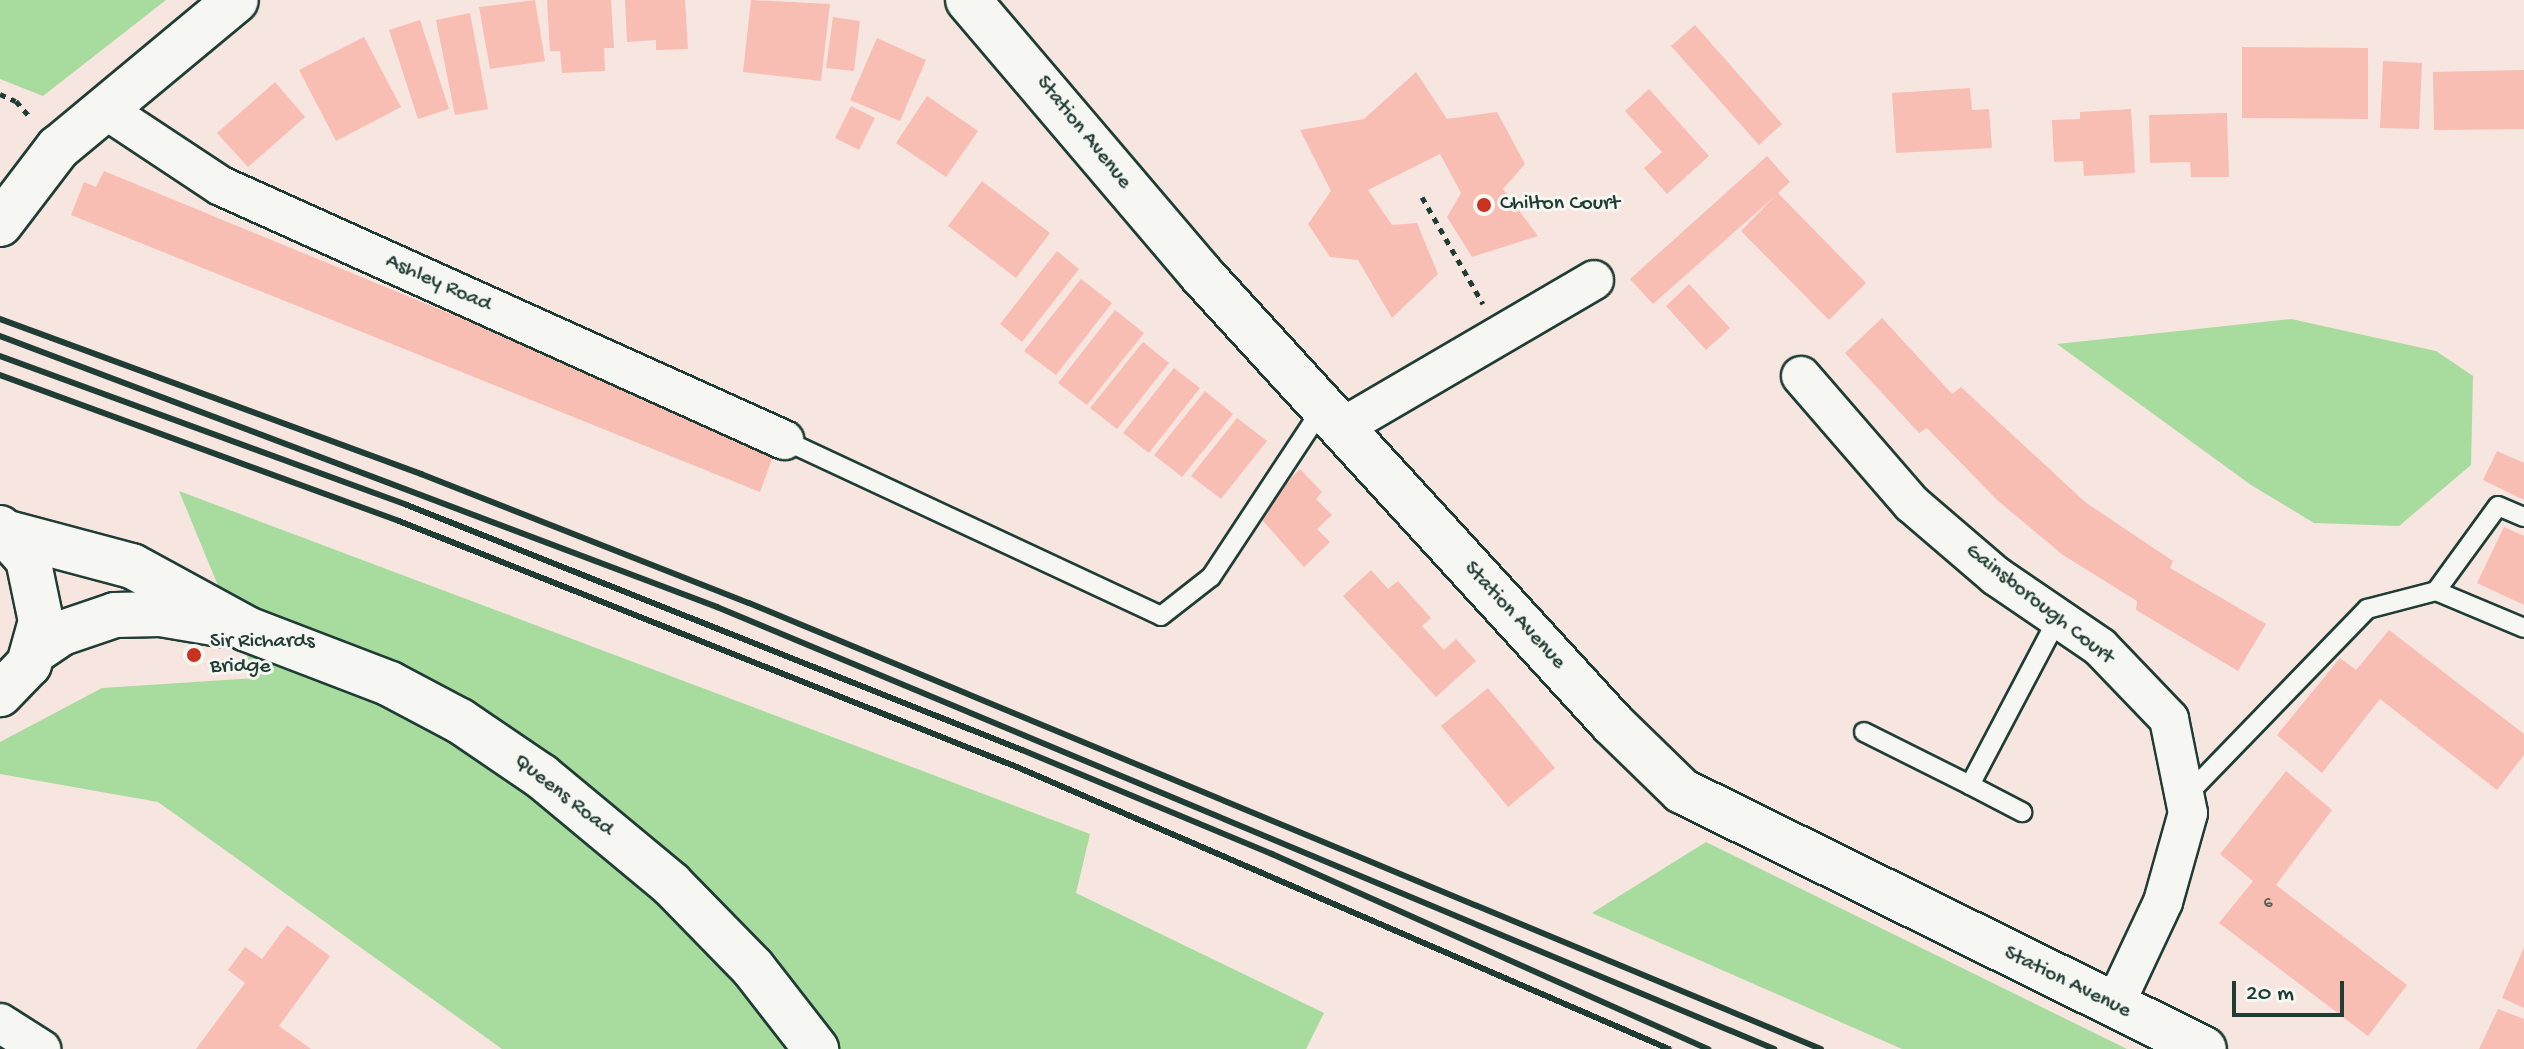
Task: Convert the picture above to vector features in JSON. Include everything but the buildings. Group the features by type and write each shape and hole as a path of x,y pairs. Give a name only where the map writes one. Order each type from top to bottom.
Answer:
{"main road":[{"path":"0,223 30,179 103,108 236,0"},
{"name":"Station Avenue","path":"973,1 1201,274 1612,723 1682,791 2204,1049"},
{"path":"0,694 16,681 35,651 41,621 28,559 2,530"},
{"name":"Queens Road","path":"2,530 132,566 247,629 390,684 460,721 541,776 711,924 816,1049"},
{"name":"Queens Road","path":"35,651 62,633 115,615 160,614 247,629"}],"street":[{"name":"Ashley Road","path":"103,108 221,186 784,440"},
{"path":"1332,417 1500,333 1594,280"},
{"name":"Gainsborough Court","path":"1801,376 1912,504 1996,576 2100,647 2169,719 2188,813 2163,902 2114,1006"},
{"path":"0,1023 41,1049"}],"lane":[{"path":"784,440 1161,616 1211,577 1332,417"},
{"path":"2436,591 2498,506 2524,517"},
{"path":"2185,797 2351,621 2393,599 2436,591 2524,628"},
{"path":"1970,785 2058,618"},
{"path":"1864,732 2022,812"}],"path":[{"path":"1422,197 1500,333"}],"green space":[{"path":"0,0 166,0 43,96 0,79"},
{"path":"2291,319 2436,351 2473,376 2471,465 2399,526 2314,523 2251,485 2057,344"},
{"path":"179,491 1090,834 1076,893 1324,1013 1306,1049 502,1049 158,802 0,774 0,742 102,688 256,678"},
{"path":"1706,842 2127,1049 1902,1049 1592,913"}],"railway":[{"path":"0,319 421,474 749,603 1821,1049"},
{"path":"0,336 717,607 1774,1049"},
{"path":"0,356 407,505 1022,750 1272,854 1708,1049"},
{"path":"0,375 399,521 1017,767 1669,1049"}],"place":[{"name":"Chilton Court","path":"1484,205"},
{"name":"Sir Richards Bridge","path":"194,655"}]}
